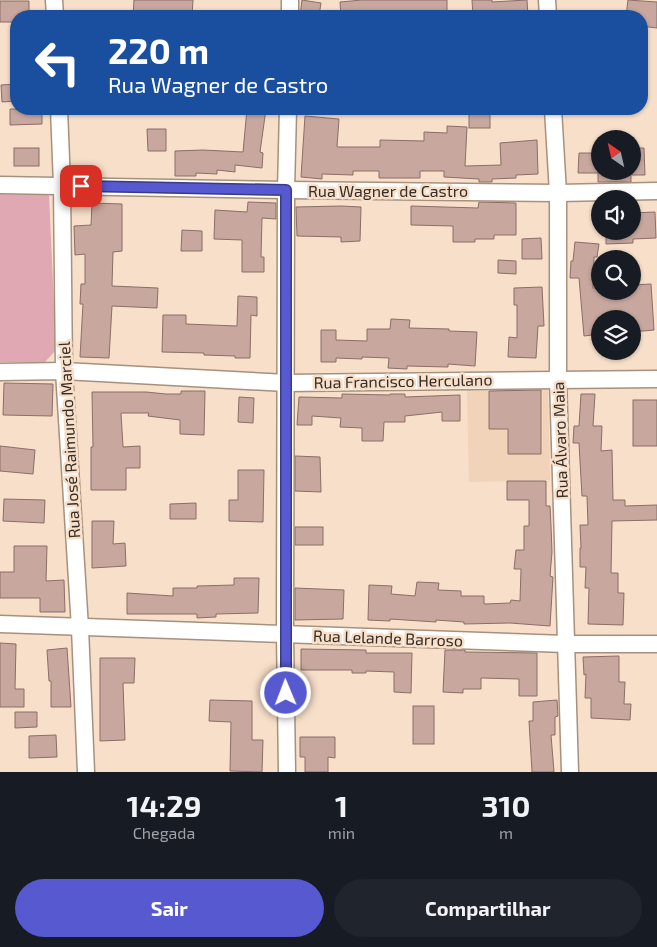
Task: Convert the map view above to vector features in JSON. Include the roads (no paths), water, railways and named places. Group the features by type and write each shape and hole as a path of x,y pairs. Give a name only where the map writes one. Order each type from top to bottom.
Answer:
{"street":[{"name":"Rua José Raimundo Marciel","path":"59,115 64,372 80,628 86,772"},
{"path":"286,772 286,190 288,115"},
{"name":"Rua Álvaro Maia","path":"553,115 558,193 558,379 570,772"},
{"name":"Rua Wagner de Castro","path":"0,185 558,193 657,191"},
{"name":"Rua Francisco Herculano","path":"0,372 64,372 286,383 657,379"},
{"name":"Rua Lelande Barroso","path":"0,624 566,644 657,644"}]}
